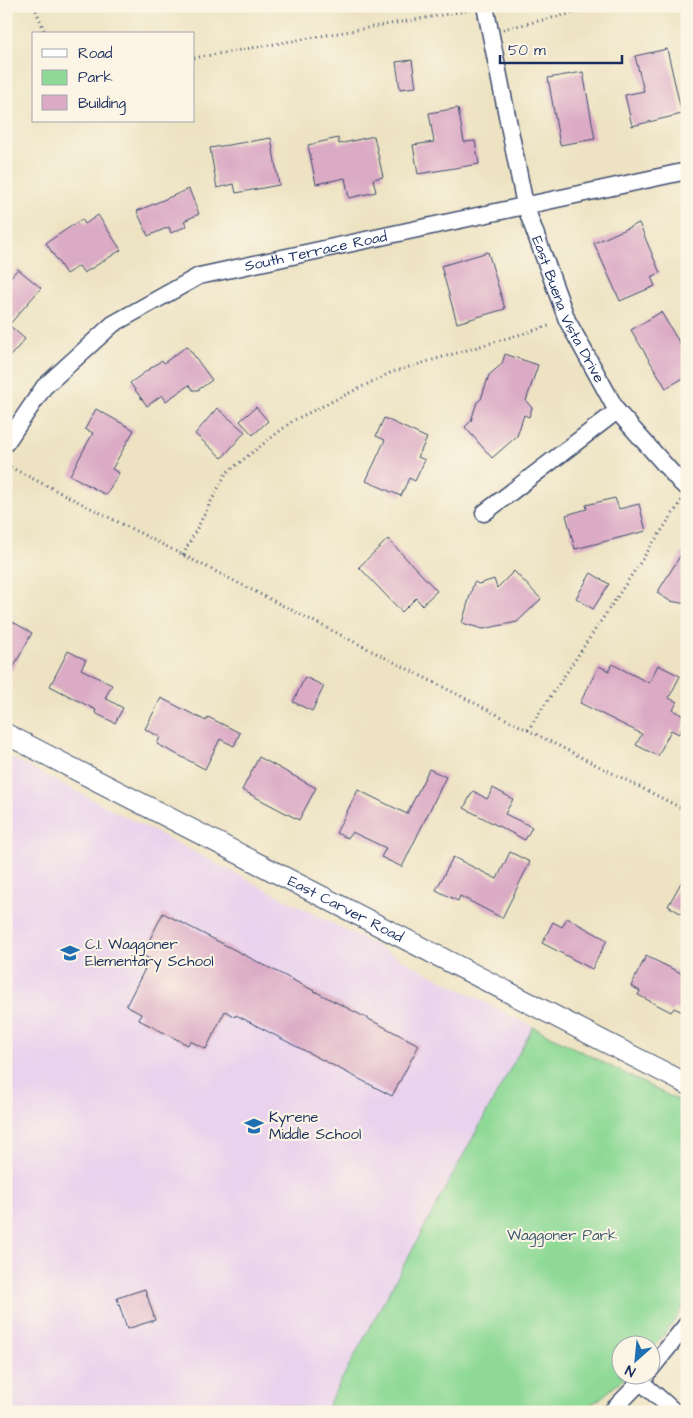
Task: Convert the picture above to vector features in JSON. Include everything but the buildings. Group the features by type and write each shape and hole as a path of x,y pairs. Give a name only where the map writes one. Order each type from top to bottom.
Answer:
{"street":[{"name":"East Buena Vista Drive","path":"485,7 524,205 567,320 617,411 681,483 687,487"},
{"name":"South Terrace Road","path":"6,443 44,387 113,324 199,276 687,171"},
{"path":"484,513 617,411"},
{"name":"East Carver Road","path":"6,734 687,1084"},
{"path":"660,1358 687,1324"},
{"path":"611,1412 636,1386"},
{"path":"654,1386 675,1412"}],"path":[{"path":"34,6 45,32"},
{"path":"490,32 605,6"},
{"path":"195,58 485,7"},
{"path":"183,555 226,473 294,420 392,372 567,320"},
{"path":"6,465 687,811"},
{"path":"528,730 678,505 687,495"}],"shaded area":[{"name":"Kyrene Middle School","path":"6,755 533,1027 324,1412 6,1412"}],"green space":[{"name":"Waggoner Park","path":"533,1027 687,1105 687,1299 676,1319 660,1339 660,1336 610,1336 610,1386 615,1386 580,1412 324,1412"}],"place":[{"name":"C.I. Waggoner Elementary School","path":"70,953"},
{"name":"Kyrene Middle School","path":"254,1126"}]}
